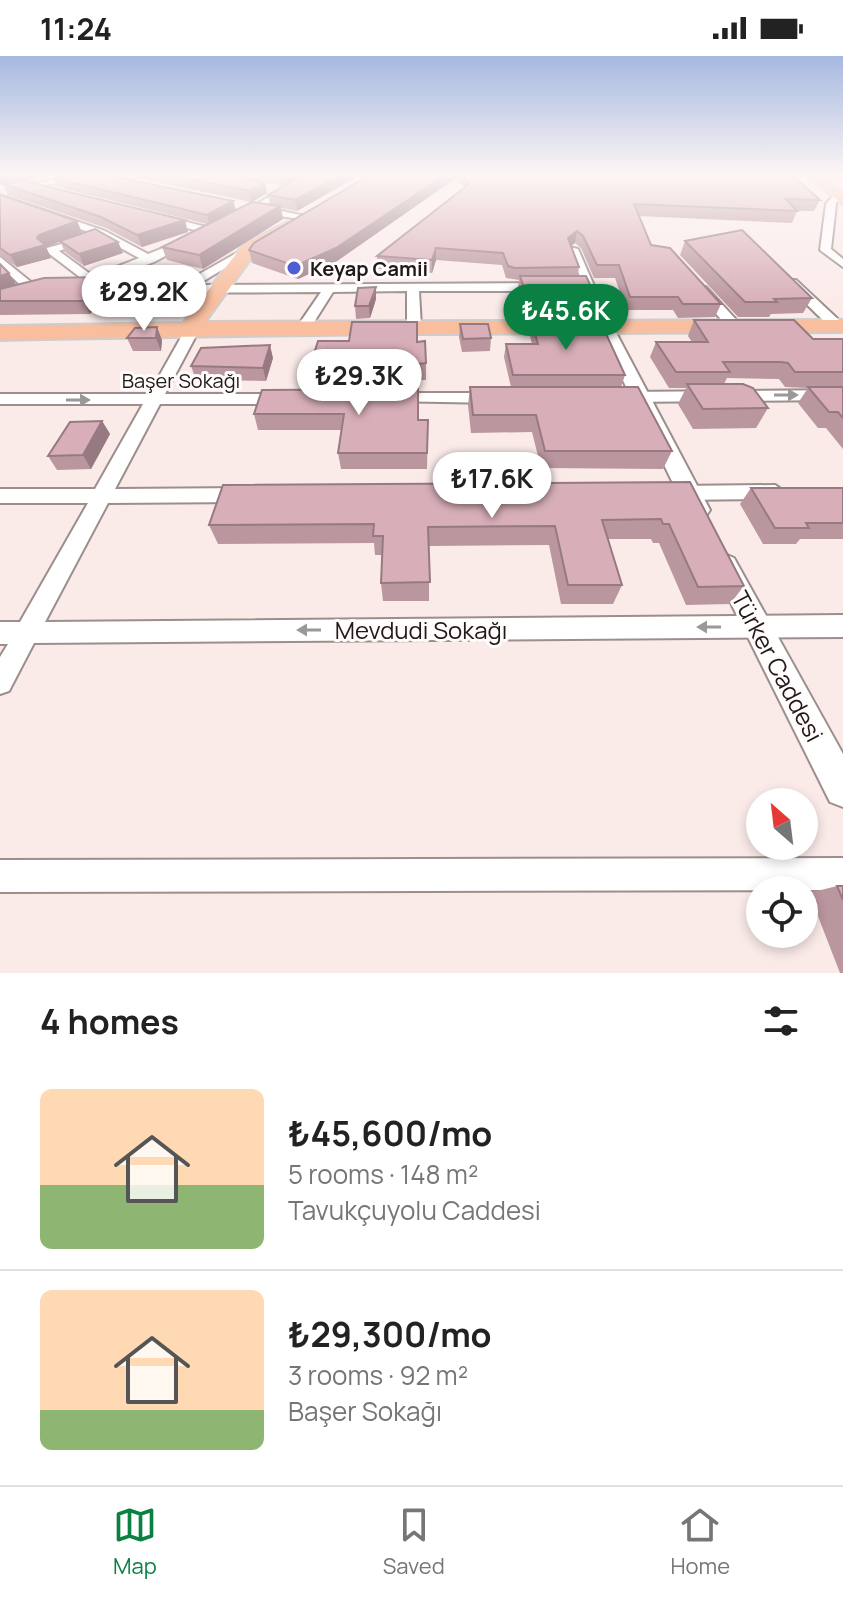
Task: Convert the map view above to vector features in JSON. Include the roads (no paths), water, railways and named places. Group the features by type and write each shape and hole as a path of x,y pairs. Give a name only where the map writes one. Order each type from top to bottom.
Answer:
{"main road":[{"path":"193,325 249,249 303,218"},
{"path":"0,325 181,322 193,325"},
{"path":"0,333 193,325 840,326"}],"street":[{"path":"57,218 101,233 150,260"},
{"path":"61,284 95,280 150,260 216,228 161,218"},
{"path":"233,220 237,218"},
{"path":"829,218 825,250 843,264"},
{"path":"101,233 51,250 95,280 127,286 182,289 557,287"},
{"path":"182,289 249,249"},
{"path":"573,249 605,327"},
{"path":"0,260 32,289"},
{"path":"783,275 840,326"},
{"path":"689,276 736,328"},
{"path":"11,296 47,287"},
{"path":"573,287 588,287"},
{"path":"413,288 414,327"},
{"path":"304,327 329,289"},
{"path":"0,682 193,325"},
{"name":"Türker Caddesi","path":"605,327 643,396 756,626 843,789"},
{"path":"611,397 843,395"},
{"path":"375,399 517,397"},
{"name":"Başer Sokağı","path":"0,399 296,399"},
{"path":"657,493 797,492"},
{"path":"0,496 274,495"},
{"name":"Mevdudi Sokağı","path":"0,633 843,626"},
{"path":"0,876 843,874"}],"place":[{"name":"Keyap Camii","path":"294,268"}]}
